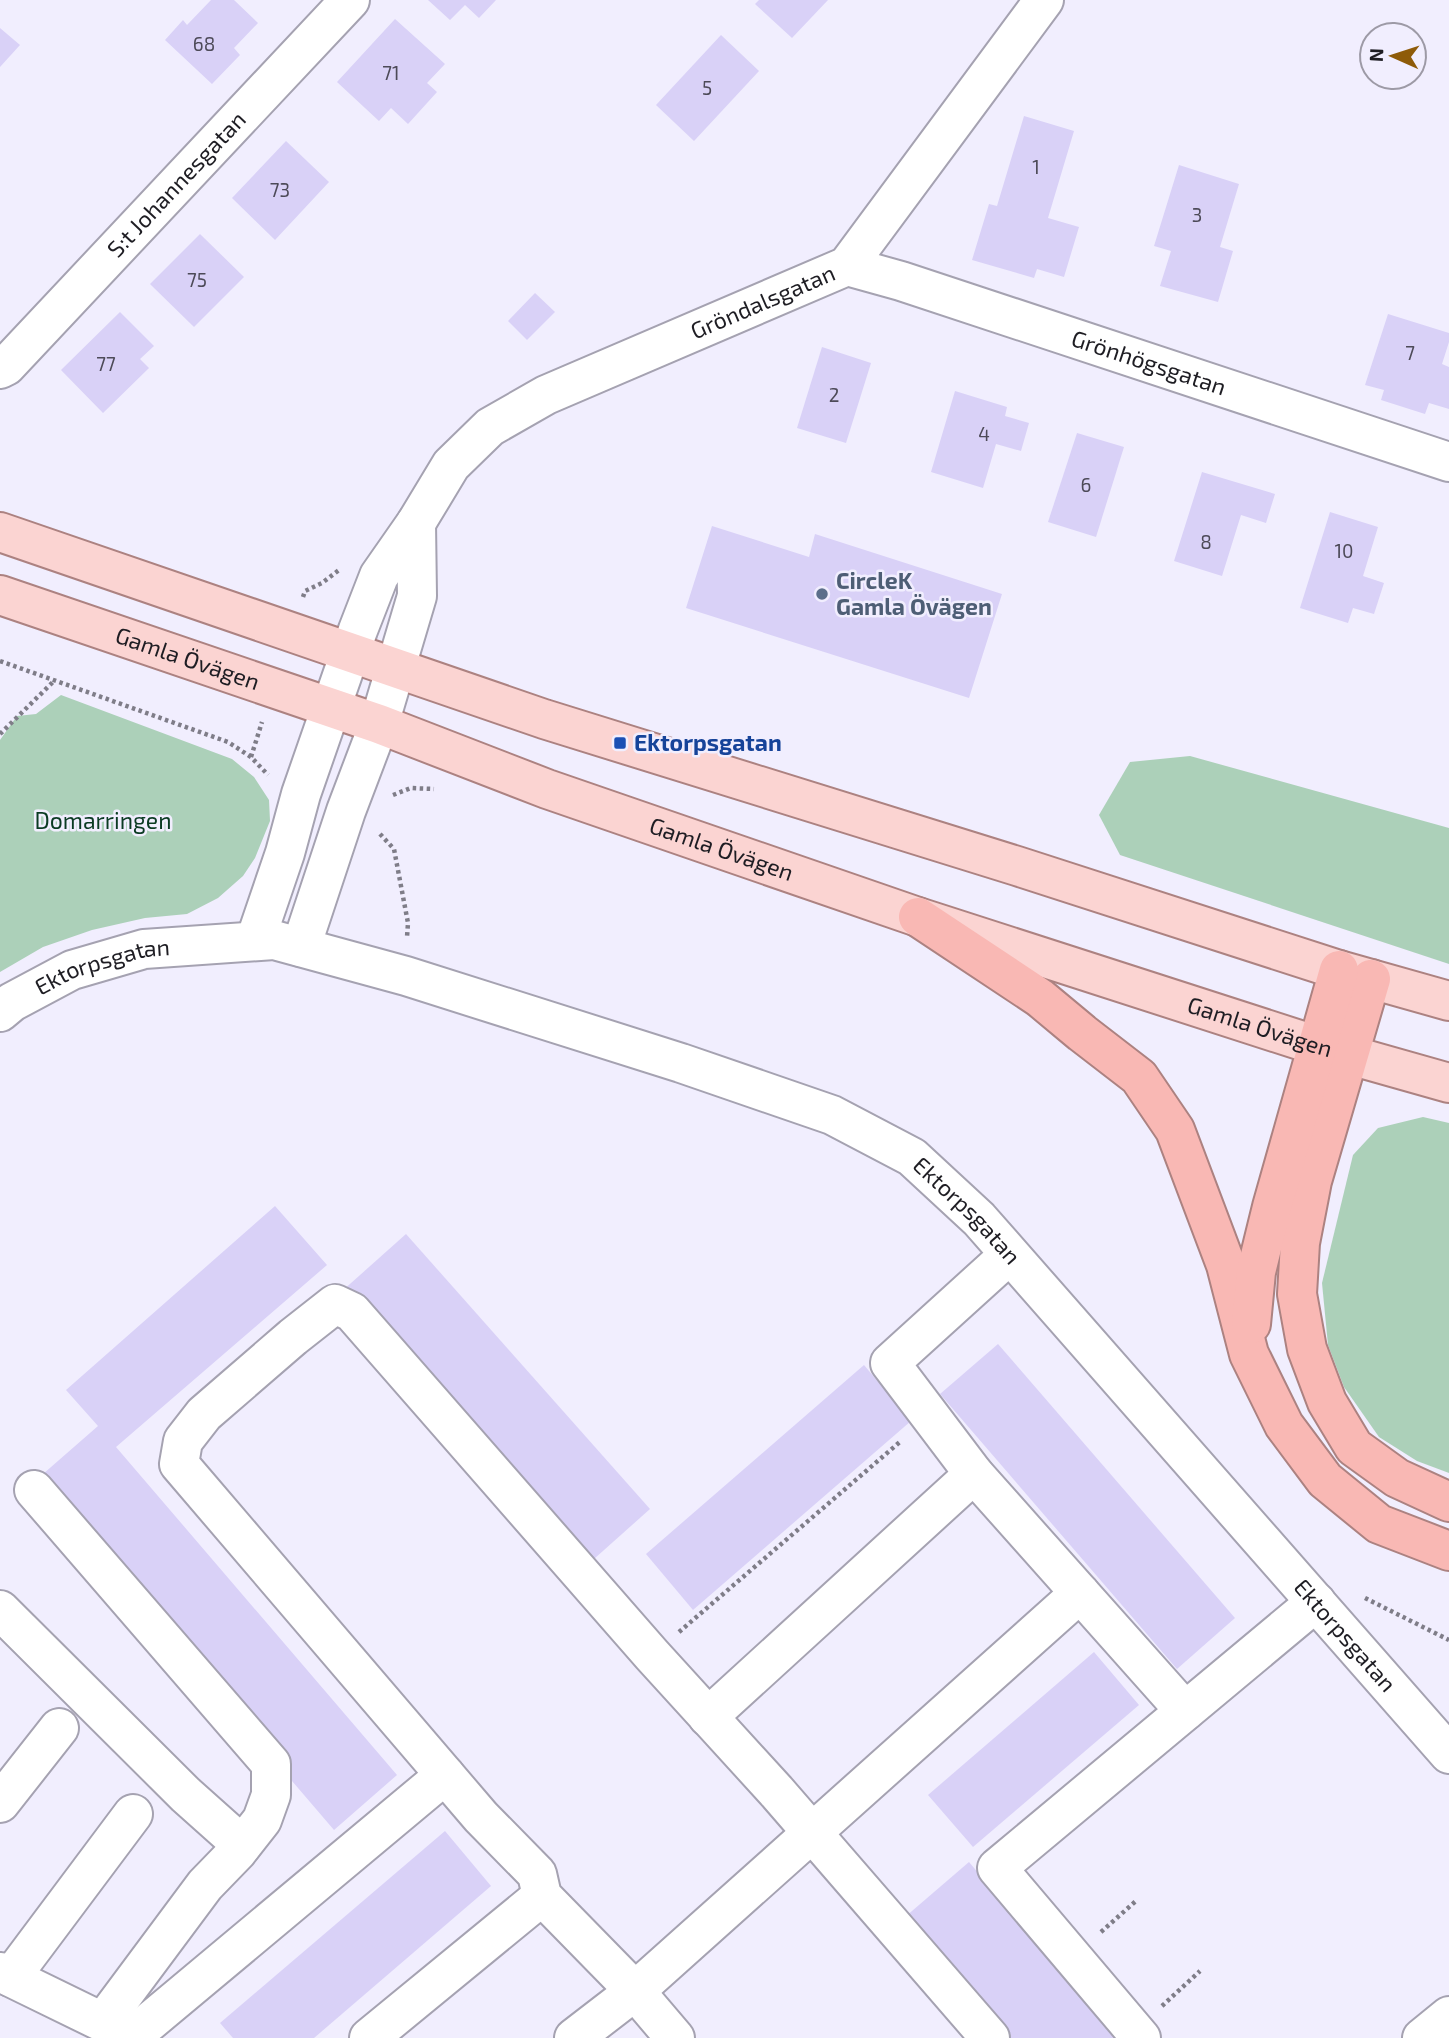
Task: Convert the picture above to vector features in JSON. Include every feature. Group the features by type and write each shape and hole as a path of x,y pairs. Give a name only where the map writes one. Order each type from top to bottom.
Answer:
{"highway":[{"path":"918,917 1040,998 1139,1077 1175,1130 1226,1265 1249,1354 1284,1425 1325,1480 1379,1524 1449,1551"},
{"path":"1249,1354 1256,1272 1272,1207 1333,1051 1355,975"},
{"path":"1333,1051 1300,1243 1297,1294 1307,1349 1327,1402 1353,1447 1396,1478 1449,1502"}],"main road":[{"path":"0,532 544,719 1355,975 1449,1001"},
{"name":"Gamla Övägen","path":"0,595 331,707 547,789 918,917 1333,1051 1449,1083"}],"street":[{"name":"S:t Johannesgatan","path":"0,369 6,366 351,0"},
{"name":"Gröndalsgatan","path":"331,707 379,576 416,523 451,465 490,427 546,395 847,266 1044,0"},
{"name":"Grönhögsgatan","path":"847,266 901,281 1449,462"},
{"path":"301,947 346,811 379,724 417,596 416,523"},
{"path":"255,941 331,707"},
{"name":"Ektorpsgatan","path":"0,1012 12,1002 72,970 144,949 274,940 406,976 681,1063 832,1115 912,1157 979,1219 1449,1754"},
{"path":"1009,1255 890,1363 974,1474 1185,1711"},
{"path":"675,2038 635,1991 542,1896 537,1874 481,1817 180,1464 183,1441 204,1414 335,1304 352,1312 990,2038"},
{"path":"708,1717 974,1474"},
{"path":"34,1490 271,1764 271,1795 262,1820 205,1885 125,2034"},
{"path":"574,2038 635,1991 1080,1593"},
{"path":"1138,2034 997,1868 1316,1602"},
{"path":"7,1630 242,1845"},
{"path":"0,1803 59,1728"},
{"path":"125,2034 445,1775"},
{"path":"125,2034 5,1974 133,1814"},
{"path":"369,2038 542,1896"},
{"path":"1422,2038 1449,2016"}],"path":[{"path":"305,591 337,572"},
{"path":"0,661 228,742 251,757 274,780"},
{"path":"0,734 55,680"},
{"path":"346,811 370,825 394,849 408,923 406,976"},
{"path":"652,1655 931,1415"},
{"path":"1316,1602 1350,1590 1449,1640"},
{"path":"1073,1957 1137,1900"},
{"path":"1138,2034 1200,1971"}],"green space":[{"name":"Domarringen","path":"61,695 232,759 254,777 269,800 270,821 255,858 243,876 218,898 187,914 145,918 92,930 43,947 0,972 0,740 17,716 36,714"},
{"path":"1190,756 1449,828 1449,964 1120,855 1099,815 1130,762"},
{"path":"1423,1117 1449,1123 1449,1473 1417,1461 1379,1437 1344,1387 1328,1345 1322,1283 1353,1155 1378,1128"}],"building":[{"path":"211,0 234,0 258,23 234,48 240,55 212,84 165,40 183,20 187,25"},
{"path":"428,0 496,0 479,18 465,5 450,20"},
{"path":"759,0 828,0 792,38 755,4"},
{"path":"395,19 445,64 427,83 437,92 408,124 391,108 379,121 337,82"},
{"path":"0,28 20,45 0,67"},
{"path":"721,35 759,71 694,141 656,105"},
{"path":"1024,116 1074,131 1048,218 1079,227 1064,277 1037,269 1034,278 972,260 989,204 997,206"},
{"path":"286,141 329,182 275,240 232,198"},
{"path":"1179,165 1239,184 1220,247 1233,251 1218,302 1160,286 1171,251 1154,246"},
{"path":"200,234 244,277 194,327 150,284"},
{"path":"535,293 555,312 527,340 508,321"},
{"path":"120,312 154,346 140,359 149,368 103,413 61,370"},
{"path":"1388,314 1449,333 1442,364 1449,367 1449,409 1429,403 1425,414 1381,400 1384,390 1365,385"},
{"path":"822,347 871,363 846,443 797,428"},
{"path":"955,391 1007,407 1005,416 1029,423 1021,451 996,444 983,488 931,472"},
{"path":"1077,433 1124,447 1096,537 1048,522"},
{"path":"1202,472 1275,494 1266,523 1241,515 1222,576 1174,561"},
{"path":"1330,512 1378,527 1363,576 1384,583 1374,614 1353,608 1348,623 1300,608"},
{"path":"712,526 809,557 815,534 1002,594 969,698 686,608"},
{"path":"275,1206 327,1265 116,1447 397,1775 334,1830 35,1481 98,1426 66,1390"},
{"path":"406,1234 650,1509 585,1567 341,1292"},
{"path":"998,1344 1235,1618 1177,1669 940,1394"},
{"path":"864,1365 911,1421 693,1610 646,1554"},
{"path":"1094,1652 1139,1705 973,1847 928,1795"},
{"path":"445,1831 491,1886 314,2038 233,2038 220,2023"},
{"path":"969,1862 1118,2038 1006,2038 905,1917"}],"place":[{"name":"CircleK Gamla Övägen","path":"822,594"},
{"name":"Ektorpsgatan","path":"620,743"}]}
